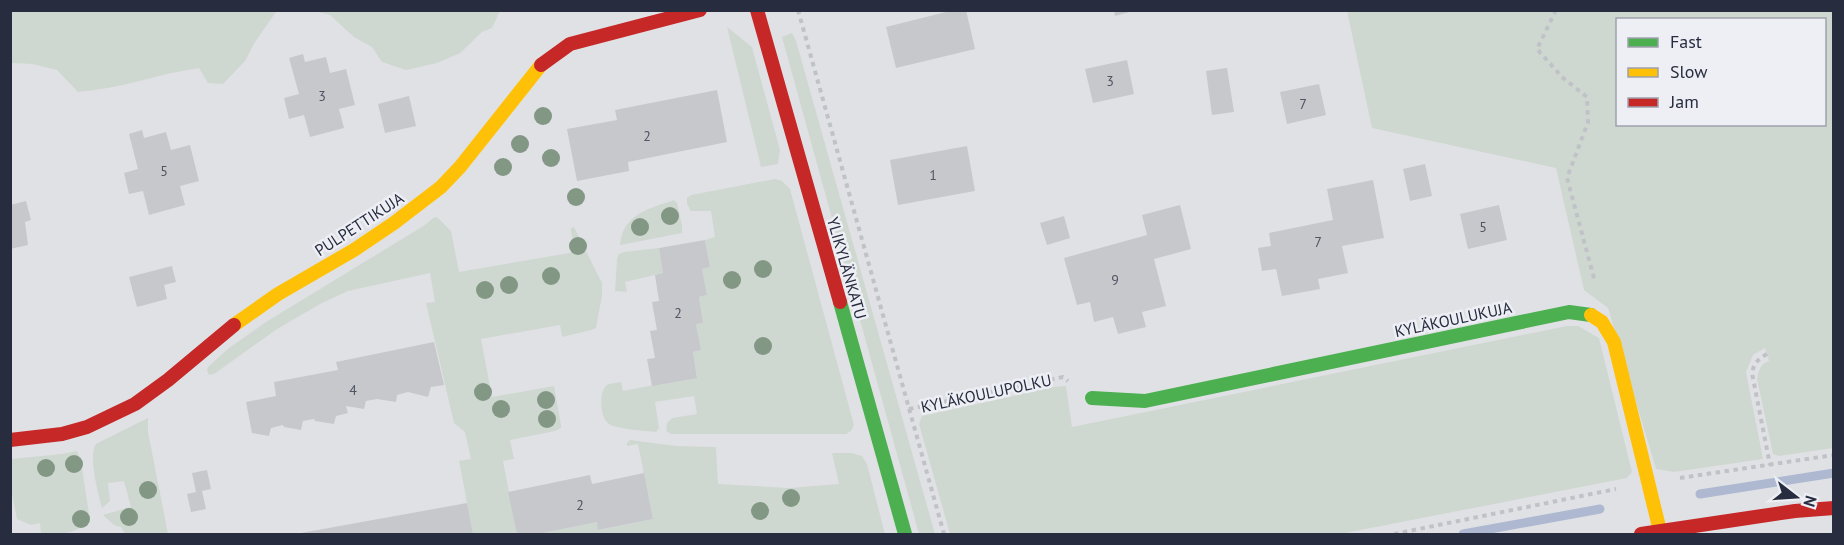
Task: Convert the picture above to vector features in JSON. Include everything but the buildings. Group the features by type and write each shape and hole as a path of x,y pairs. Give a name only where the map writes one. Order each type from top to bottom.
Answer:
{"street":[{"name":"PULPETTIKUJA","path":"10,440 62,434 87,427 135,404 168,380 226,331 278,294 394,224 441,187 460,167 538,68 570,44 700,10"},
{"name":"YLIKYLÄNKATU","path":"757,10 905,534"},
{"name":"KYLÄKOULUKUJA","path":"1092,399 1144,400 1569,312 1584,312 1599,318 1607,328"},
{"path":"1607,328 1614,342 1660,531"},
{"path":"1641,534 1795,511 1833,508"}],"path":[{"path":"798,10 944,534"},
{"path":"1556,10 1538,49 1562,76 1587,97 1588,122 1567,178 1607,328"},
{"path":"1767,354 1758,359 1752,373 1770,465"},
{"name":"KYLÄKOULUPOLKU","path":"909,410 1063,377 1092,399"},
{"path":"1394,534 1648,483 1833,455"}],"shaded area":[{"path":"10,11 285,11 276,12 245,61 223,84 208,83 199,68 109,88 78,92 57,70 32,64 11,63"},
{"path":"314,11 500,11 492,28 482,32 460,53 437,63 406,70 382,62 372,47 354,37 330,15"},
{"path":"1347,11 1833,11 1833,448 1779,456 1773,454 1757,379 1759,370 1769,361 1765,348 1753,355 1746,372 1763,459 1674,472 1656,469 1608,308 1584,290 1556,168 1372,128"},
{"path":"727,27 752,47 780,150 778,164 761,167"},
{"path":"792,33 935,534 919,534 782,37"},
{"path":"775,179 782,181 790,189 854,425 851,431 846,434 671,434 666,431 667,423 672,418 697,414 694,396 655,402 659,428 656,432 609,424 604,417 601,405 602,393 607,385 621,382 623,391 697,377 693,352 701,350 696,324 703,323 699,297 707,295 702,269 710,267 705,240 715,237 711,211 691,211 687,198 691,195"},
{"path":"674,200 677,203 682,233 620,245 626,226 638,214"},
{"path":"437,217 451,231 459,272 575,252 571,231 574,227 602,283 596,328 562,337 560,325 481,339 492,397 554,386 561,428 510,440 514,459 503,461 517,534 473,534 459,461 471,459 465,432 454,423 426,303 435,302 430,273 348,291 277,329 214,374 209,375 207,371 208,367 229,348 266,322"},
{"path":"659,248 663,273 625,282 627,292 615,291 619,254"},
{"path":"1567,326 1578,326 1599,338 1632,472 1627,478 1340,534 950,534 919,424 922,416 1066,386 1072,427"},
{"path":"148,418 148,432 168,534 125,534 121,527 114,525 103,515 131,507 124,481 108,483 110,501 102,508 94,475 94,449 96,444"},
{"path":"630,440 676,446 716,447 718,484 789,488 839,484 832,453 851,453 862,456 867,464 885,534 538,534 597,522 599,530 653,519 638,444 627,446"},
{"path":"77,451 81,462 90,520 74,531 61,534 41,534 40,523 31,525 17,519 11,489 11,459"}],"waterway":[{"path":"1700,494 1834,473"},
{"path":"1463,534 1600,509"}],"traffic: fast":[{"path":"840,302 905,534"},
{"path":"1092,398 1145,401 1569,312 1591,315"}],"traffic: slow":[{"path":"234,325 278,294 354,250 441,187 460,167 541,65"},
{"path":"1591,315 1602,322 1614,342 1660,531"}],"traffic: jam":[{"path":"541,65 570,44 700,10"},
{"path":"757,10 840,302"},
{"path":"10,440 62,434 87,427 135,404 168,380 234,325"},
{"path":"1641,534 1795,511 1834,508"}]}
